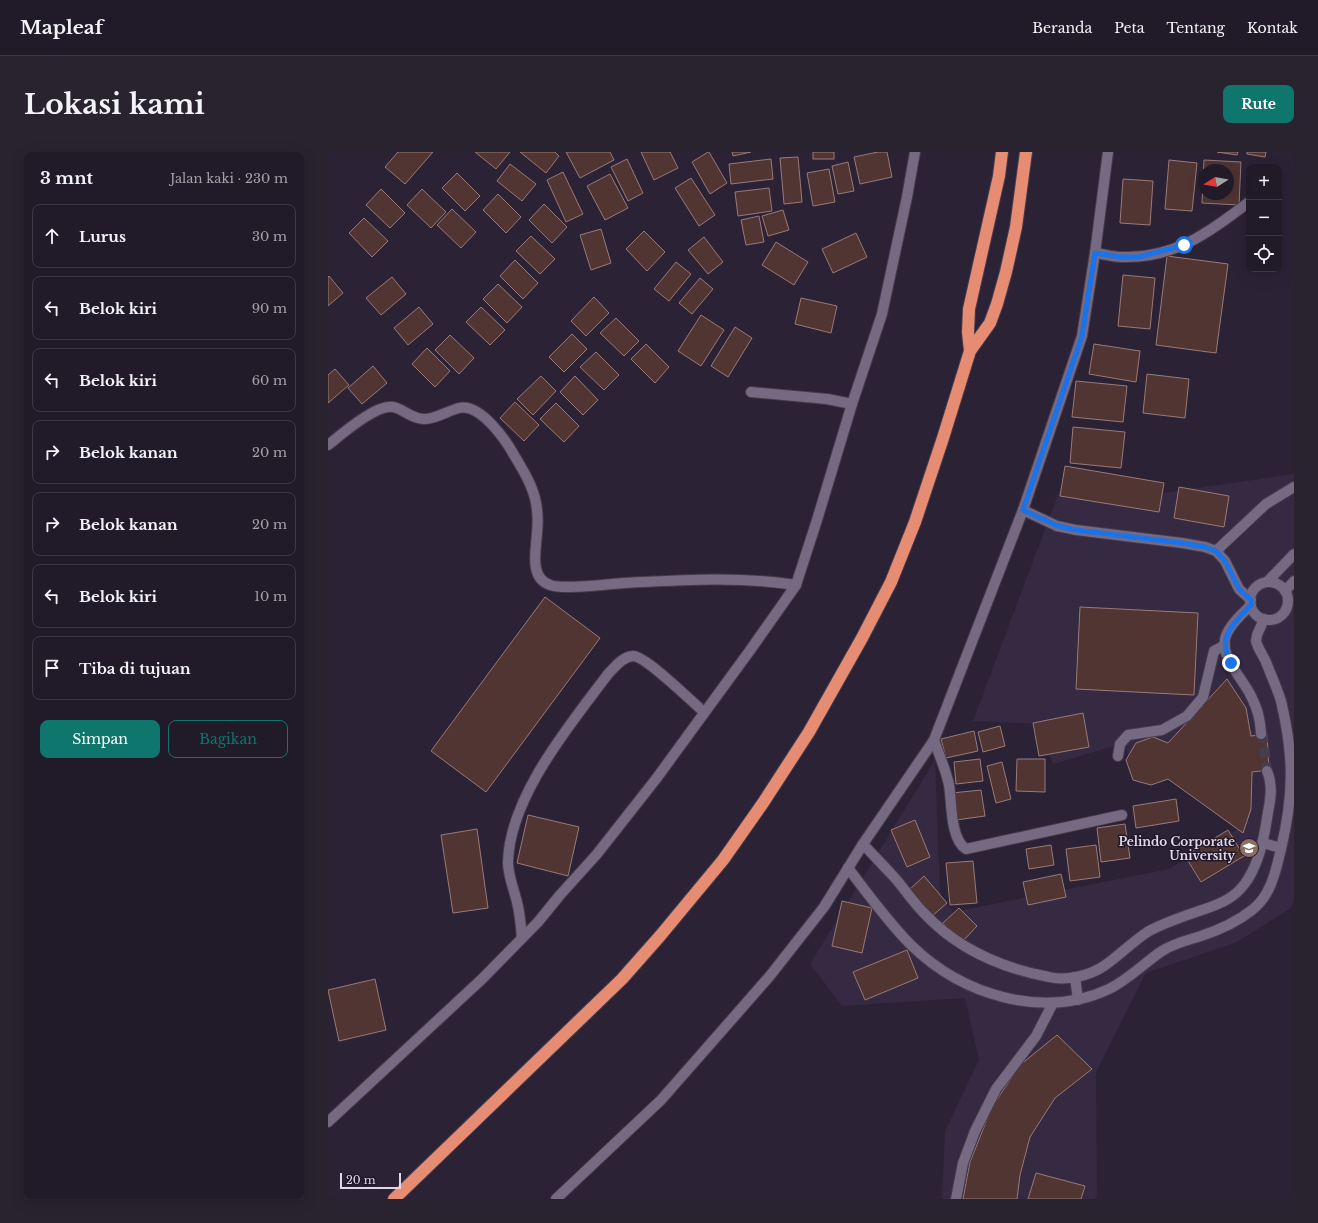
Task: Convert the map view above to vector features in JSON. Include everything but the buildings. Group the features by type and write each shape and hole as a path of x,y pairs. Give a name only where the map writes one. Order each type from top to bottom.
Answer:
{"highway":[{"path":"970,351 968,332 970,309 999,176 1002,152"},
{"path":"394,1199 622,979 718,866 763,803 809,732 862,638 891,582 915,522 970,351 990,322 998,304 1016,227 1026,152"}],"street":[{"path":"328,1122 482,979 538,922 597,854 665,767 796,585 852,404 882,314 915,152"},
{"path":"556,1199 661,1100 769,977 824,907 863,844 934,740 1023,510 1082,336 1095,253 1108,152"},
{"path":"1095,253 1121,257 1139,257 1184,245 1217,227 1246,204"},
{"path":"751,392 852,404"},
{"path":"328,445 371,413 387,406 400,409 414,418 423,419 432,418 460,408 475,410 484,417 514,454 531,486 536,501 538,514 534,553 536,568 538,576 544,582 550,585 572,586 668,580 733,579 760,580 796,585"},
{"path":"1216,551 1266,504 1294,487"},
{"path":"1023,510 1058,526 1076,530 1182,543 1205,547 1216,551 1225,561 1239,589 1251,603 1256,614 1264,619 1274,619 1283,614 1286,610 1288,600 1285,591 1281,586 1274,582 1267,582 1256,588 1252,594 1251,603 1228,631 1225,645 1228,658 1246,686 1256,708 1259,716 1261,734"},
{"path":"1267,582 1294,554"},
{"path":"1285,591 1294,581"},
{"path":"848,868 890,921 923,956 951,975 969,984 1007,998 1030,1002 1053,1003 1078,1000 1110,988 1136,972 1170,946 1217,930 1233,922 1254,909 1271,885 1277,868 1292,800 1294,782 1294,761 1291,741 1282,703 1256,641 1264,619"},
{"path":"1118,756 1120,744 1128,735 1162,730 1187,716 1204,697 1214,651 1225,645"},
{"path":"522,938 518,905 508,866 511,837 522,805 546,761 608,674 618,663 634,656 638,657 649,664 704,712"},
{"path":"934,740 948,784 955,833 962,846 966,849 1122,815"},
{"path":"863,844 923,913 957,942 986,958 1021,971 1050,978 1075,977 1093,972 1103,967 1130,944 1161,925 1228,899 1237,891 1246,881 1254,867 1263,843 1271,798 1271,782 1267,771"},
{"path":"1263,843 1281,848"},
{"path":"1075,977 1078,1000"},
{"path":"956,1199 963,1163 975,1131 996,1089 1036,1036 1053,1003"}],"shaded area":[{"name":"Pelindo Corporate University","path":"1294,474 1294,901 1291,908 1237,942 1146,973 1096,1072 1097,1194 1095,1199 942,1199 945,1131 979,1060 965,998 842,1006 810,964 935,760 940,894 953,912 1169,869 1240,828 1170,767 1139,785 1124,743 1053,764 1037,724 973,721 1065,476 1163,493"}],"tunnel":[{"path":"1261,734 1263,735 1267,771"}],"place":[{"name":"Pelindo Corporate University","path":"1249,848"}],"route":[{"path":"1184,245 1139,257 1121,257 1095,253 1082,336 1023,510 1058,526 1076,530 1122,537 1182,543 1205,547 1216,551 1225,561 1239,589 1251,600 1251,605 1228,631 1225,639 1226,652 1231,663"}]}
